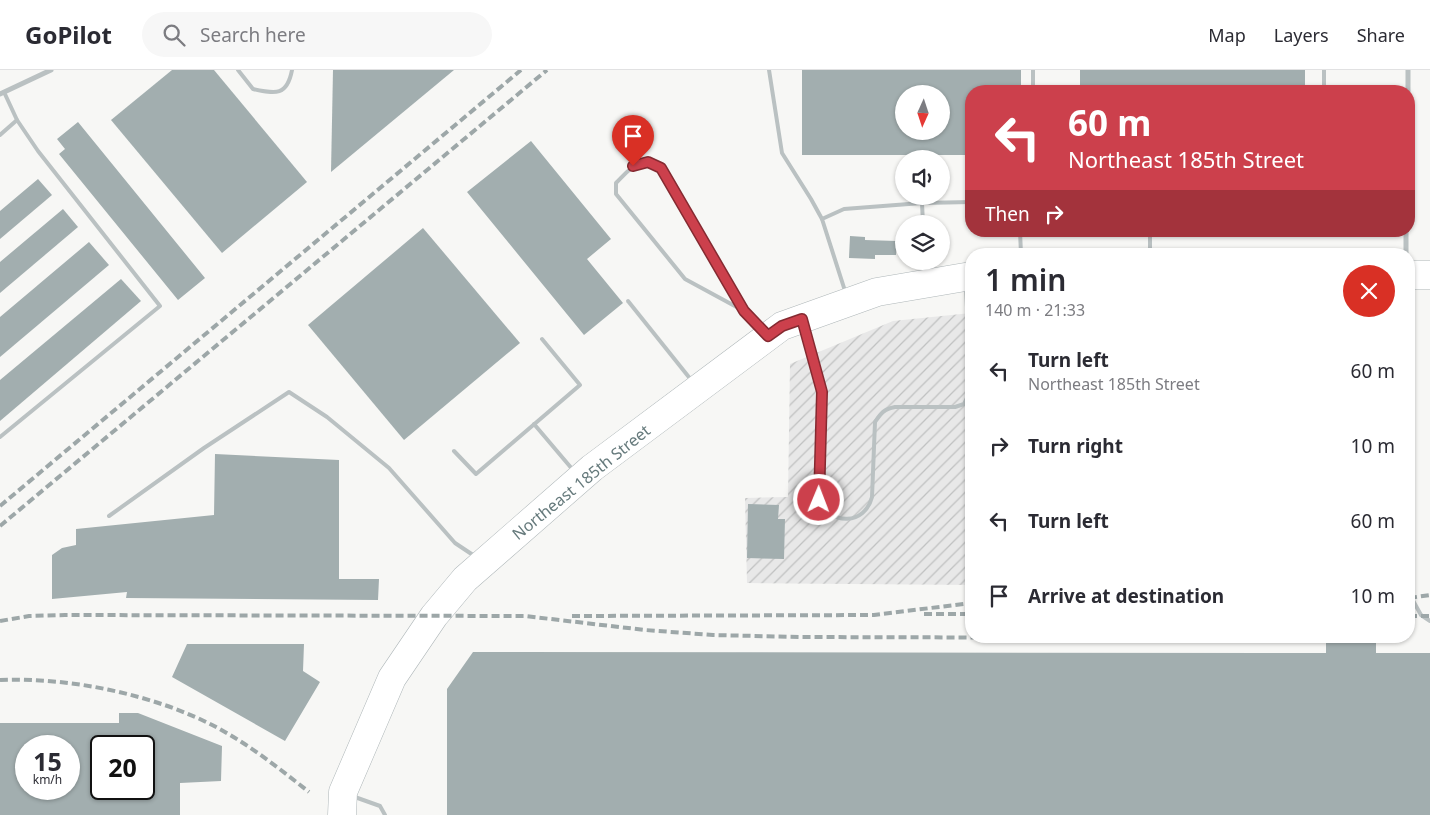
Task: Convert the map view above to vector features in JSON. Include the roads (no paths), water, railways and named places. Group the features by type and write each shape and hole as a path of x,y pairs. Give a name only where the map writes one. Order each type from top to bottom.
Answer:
{"street":[{"path":"2,93 51,70"},
{"path":"1408,70 1408,85"},
{"name":"Northeast 185th Street","path":"342,804 392,678 434,616 465,579 581,478 782,326 926,273 965,277"},
{"path":"1415,275 1430,275"}],"lane":[{"path":"238,70 253,89 270,93 283,90 290,83 292,70"},
{"path":"769,70 782,153 812,199 822,219 849,302"},
{"path":"1033,70 1033,85"},
{"path":"1324,70 1324,85"},
{"path":"0,437 160,306 38,151 16,120 2,93"},
{"path":"0,135 16,120"},
{"path":"744,311 685,279 616,194 616,183 633,166 648,162 661,168 744,311 768,336"},
{"path":"950,203 965,202"},
{"path":"822,219 844,209 906,205"},
{"path":"628,301 698,389"},
{"path":"802,319 822,392 819,500 823,508 836,518 847,519 858,516 870,505 875,422 886,408 955,407 965,402"},
{"path":"454,450 476,474 580,385 542,339"},
{"path":"109,516 204,448 289,392 327,417 389,468 455,543 484,562"},
{"path":"534,424 581,478"},
{"path":"1415,605 1421,616 1430,622"},
{"path":"342,804 380,806 385,815"}],"railway":[{"path":"0,506 521,70"},
{"path":"0,526 547,70"},
{"path":"1415,597 1430,595"},
{"path":"572,616 874,615 965,604"},
{"path":"924,614 965,614"},
{"path":"0,621 29,616 65,615 525,616 645,630 713,635 965,637"},
{"path":"1415,616 1430,616"},
{"path":"0,680 27,680 84,685 112,690 168,706 194,716 242,742 309,792"}]}
